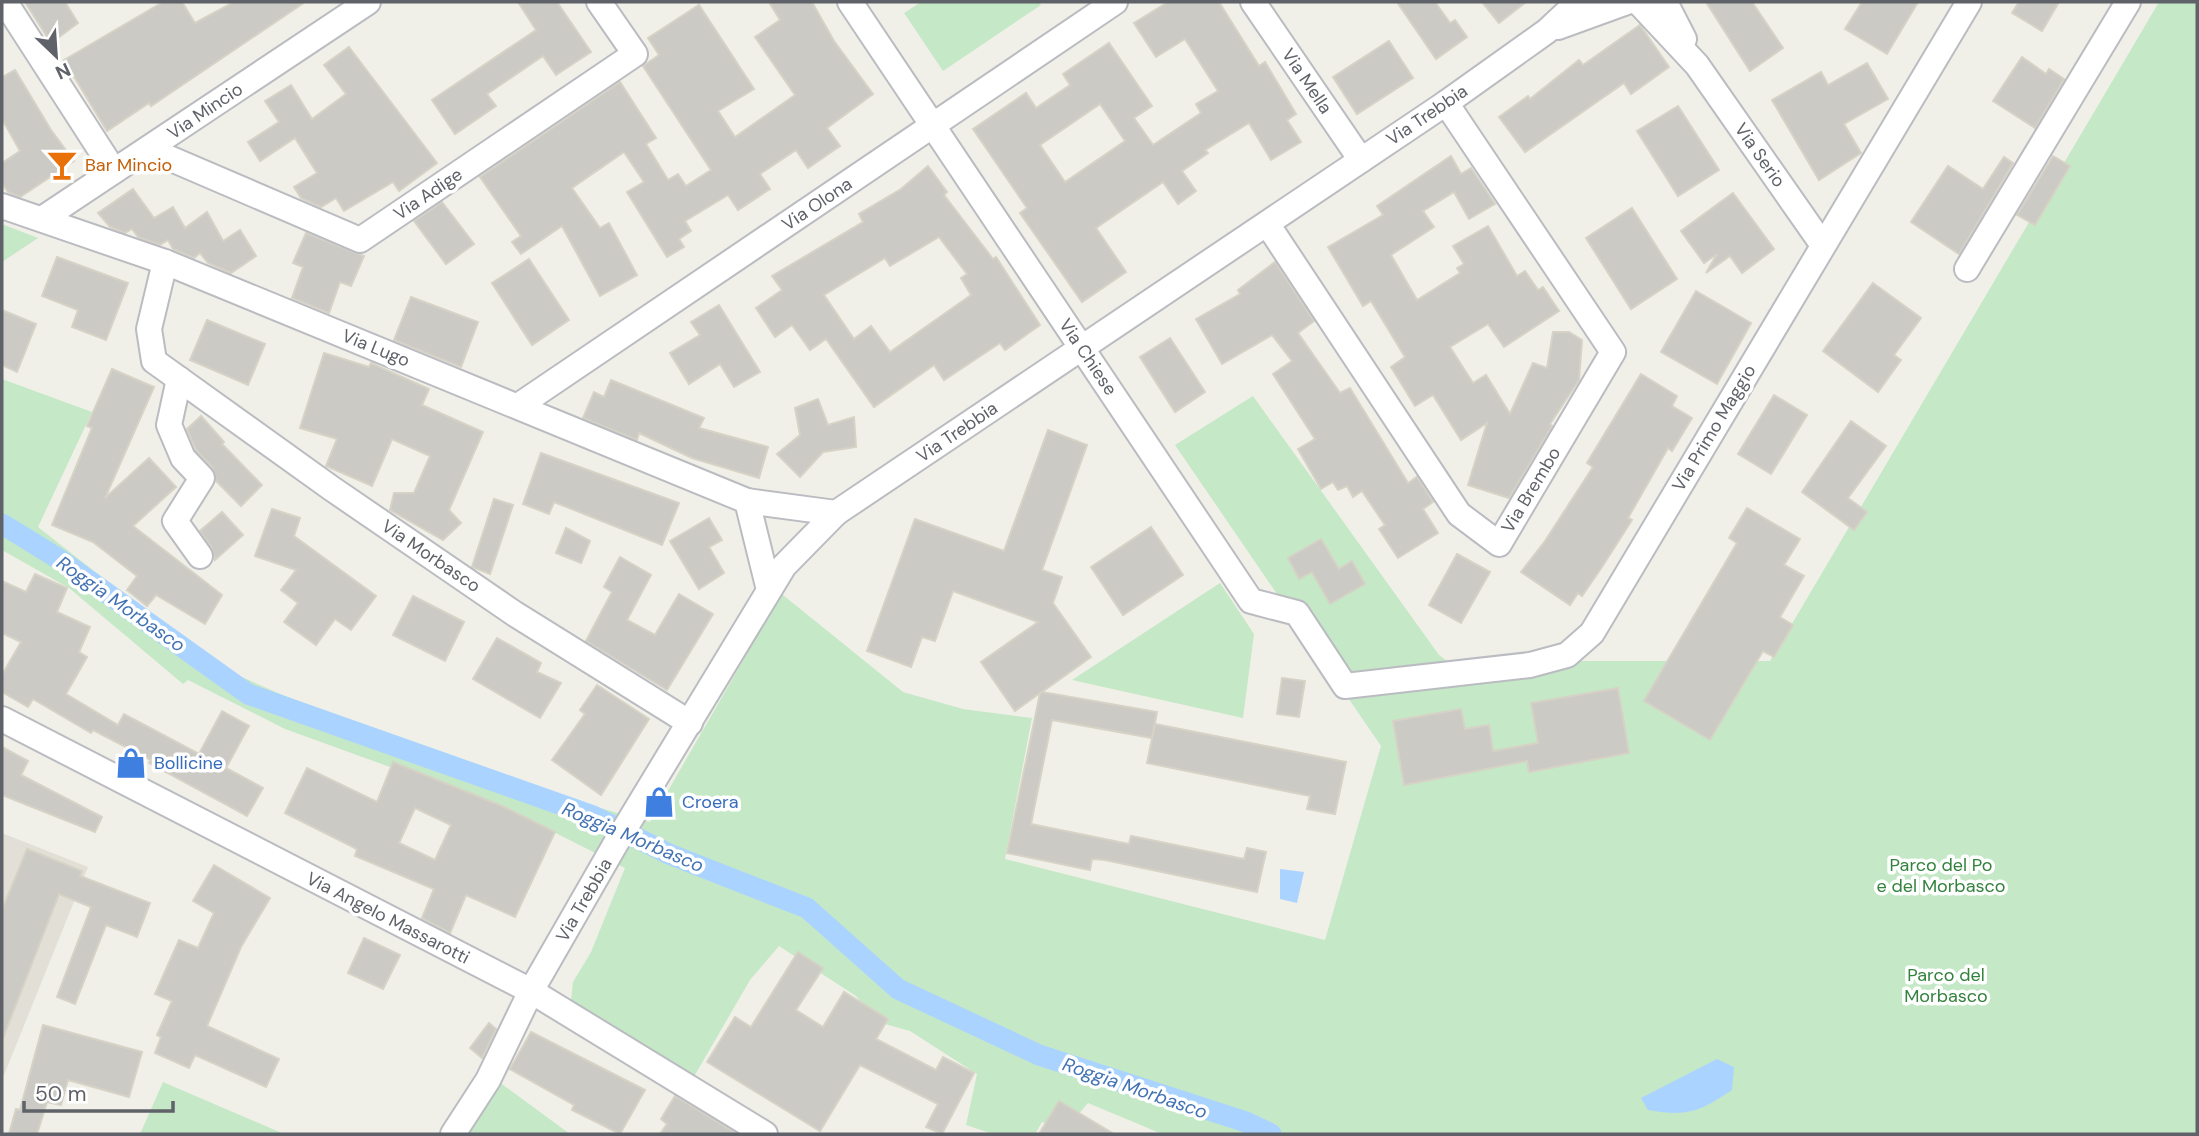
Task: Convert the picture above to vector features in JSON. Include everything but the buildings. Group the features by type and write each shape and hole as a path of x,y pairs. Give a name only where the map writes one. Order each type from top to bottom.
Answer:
{"street":[{"path":"5,2 114,171"},
{"name":"Via Mincio","path":"42,219 368,2"},
{"name":"Via Adige","path":"148,149 360,240 635,54 599,2"},
{"name":"Via Chiese","path":"850,2 1251,601 1297,613 1345,685"},
{"name":"Via Olona","path":"518,406 1115,2"},
{"name":"Via Mella","path":"1253,2 1361,160"},
{"name":"Via Trebbia","path":"453,1134 488,1080 531,991 616,843 769,590 784,566 836,513 1446,103 1548,31 1578,2"},
{"path":"1627,2 1641,2"},
{"name":"Via Trebbia","path":"1548,31 1627,2"},
{"name":"Via Serio","path":"1641,2 1697,65 1822,244"},
{"name":"Via Serio","path":"1665,2 1697,65"},
{"name":"Via Primo Maggio","path":"1345,685 1530,665 1567,655 1592,634 1822,244 1969,2"},
{"path":"1967,270 2128,2"},
{"name":"Via Brembo","path":"1268,225 1459,514 1499,544 1613,352 1446,103"},
{"name":"Via Lugo","path":"2,206 165,262 747,501 836,513"},
{"name":"Via Morbasco","path":"165,262 149,329 154,361 331,488 515,614 690,723"},
{"path":"179,379 169,425 183,458 202,478 176,521 200,556"},
{"path":"747,501 769,590"},
{"name":"Via Angelo Massarotti","path":"2,719 531,991 765,1134"}],"shaded area":[{"path":"2,833 88,867 2,1080"}],"green space":[{"path":"921,2 1039,2 1041,5 943,71 904,13"},
{"name":"Parco del Po e del Morbasco","path":"2159,2 2197,2 2197,1134 1162,1134 1088,1103 1065,1130 1042,1122 1035,1134 993,1134 966,1125 977,1074 910,1031 878,1022 856,996 779,946 750,980 692,1080 571,1000 573,982 591,952 625,868 514,812 285,729 188,680 183,684 69,588 2,550 2,379 92,412 38,527 212,664 285,696 407,742 554,795 650,822 748,652 778,591 903,692 963,709 1032,718 1005,859 1325,940 1381,746 1175,445 1253,396 1439,655 1447,661 1770,661"},
{"path":"2,224 38,238 2,262"},
{"path":"1220,583 1254,634 1243,718 1072,680"},
{"path":"163,1082 284,1134 140,1134"},
{"path":"499,1082 570,1134 465,1134"}],"water":[{"path":"1280,869 1304,872 1297,903 1280,899"},
{"path":"1717,1059 1734,1067 1732,1090 1692,1111 1673,1113 1648,1110 1641,1098"}],"waterway":[{"name":"Roggia Morbasco","path":"2,524 59,559 248,694 593,816 669,854 807,908 898,989 1039,1055 1246,1122 1271,1134"}],"place":[{"name":"Bar Mincio","path":"62,165"},
{"name":"Bollicine","path":"131,763"},
{"name":"Croera","path":"659,802"}],"park label":[{"name":"Parco del Morbasco","path":"1946,985"}]}
